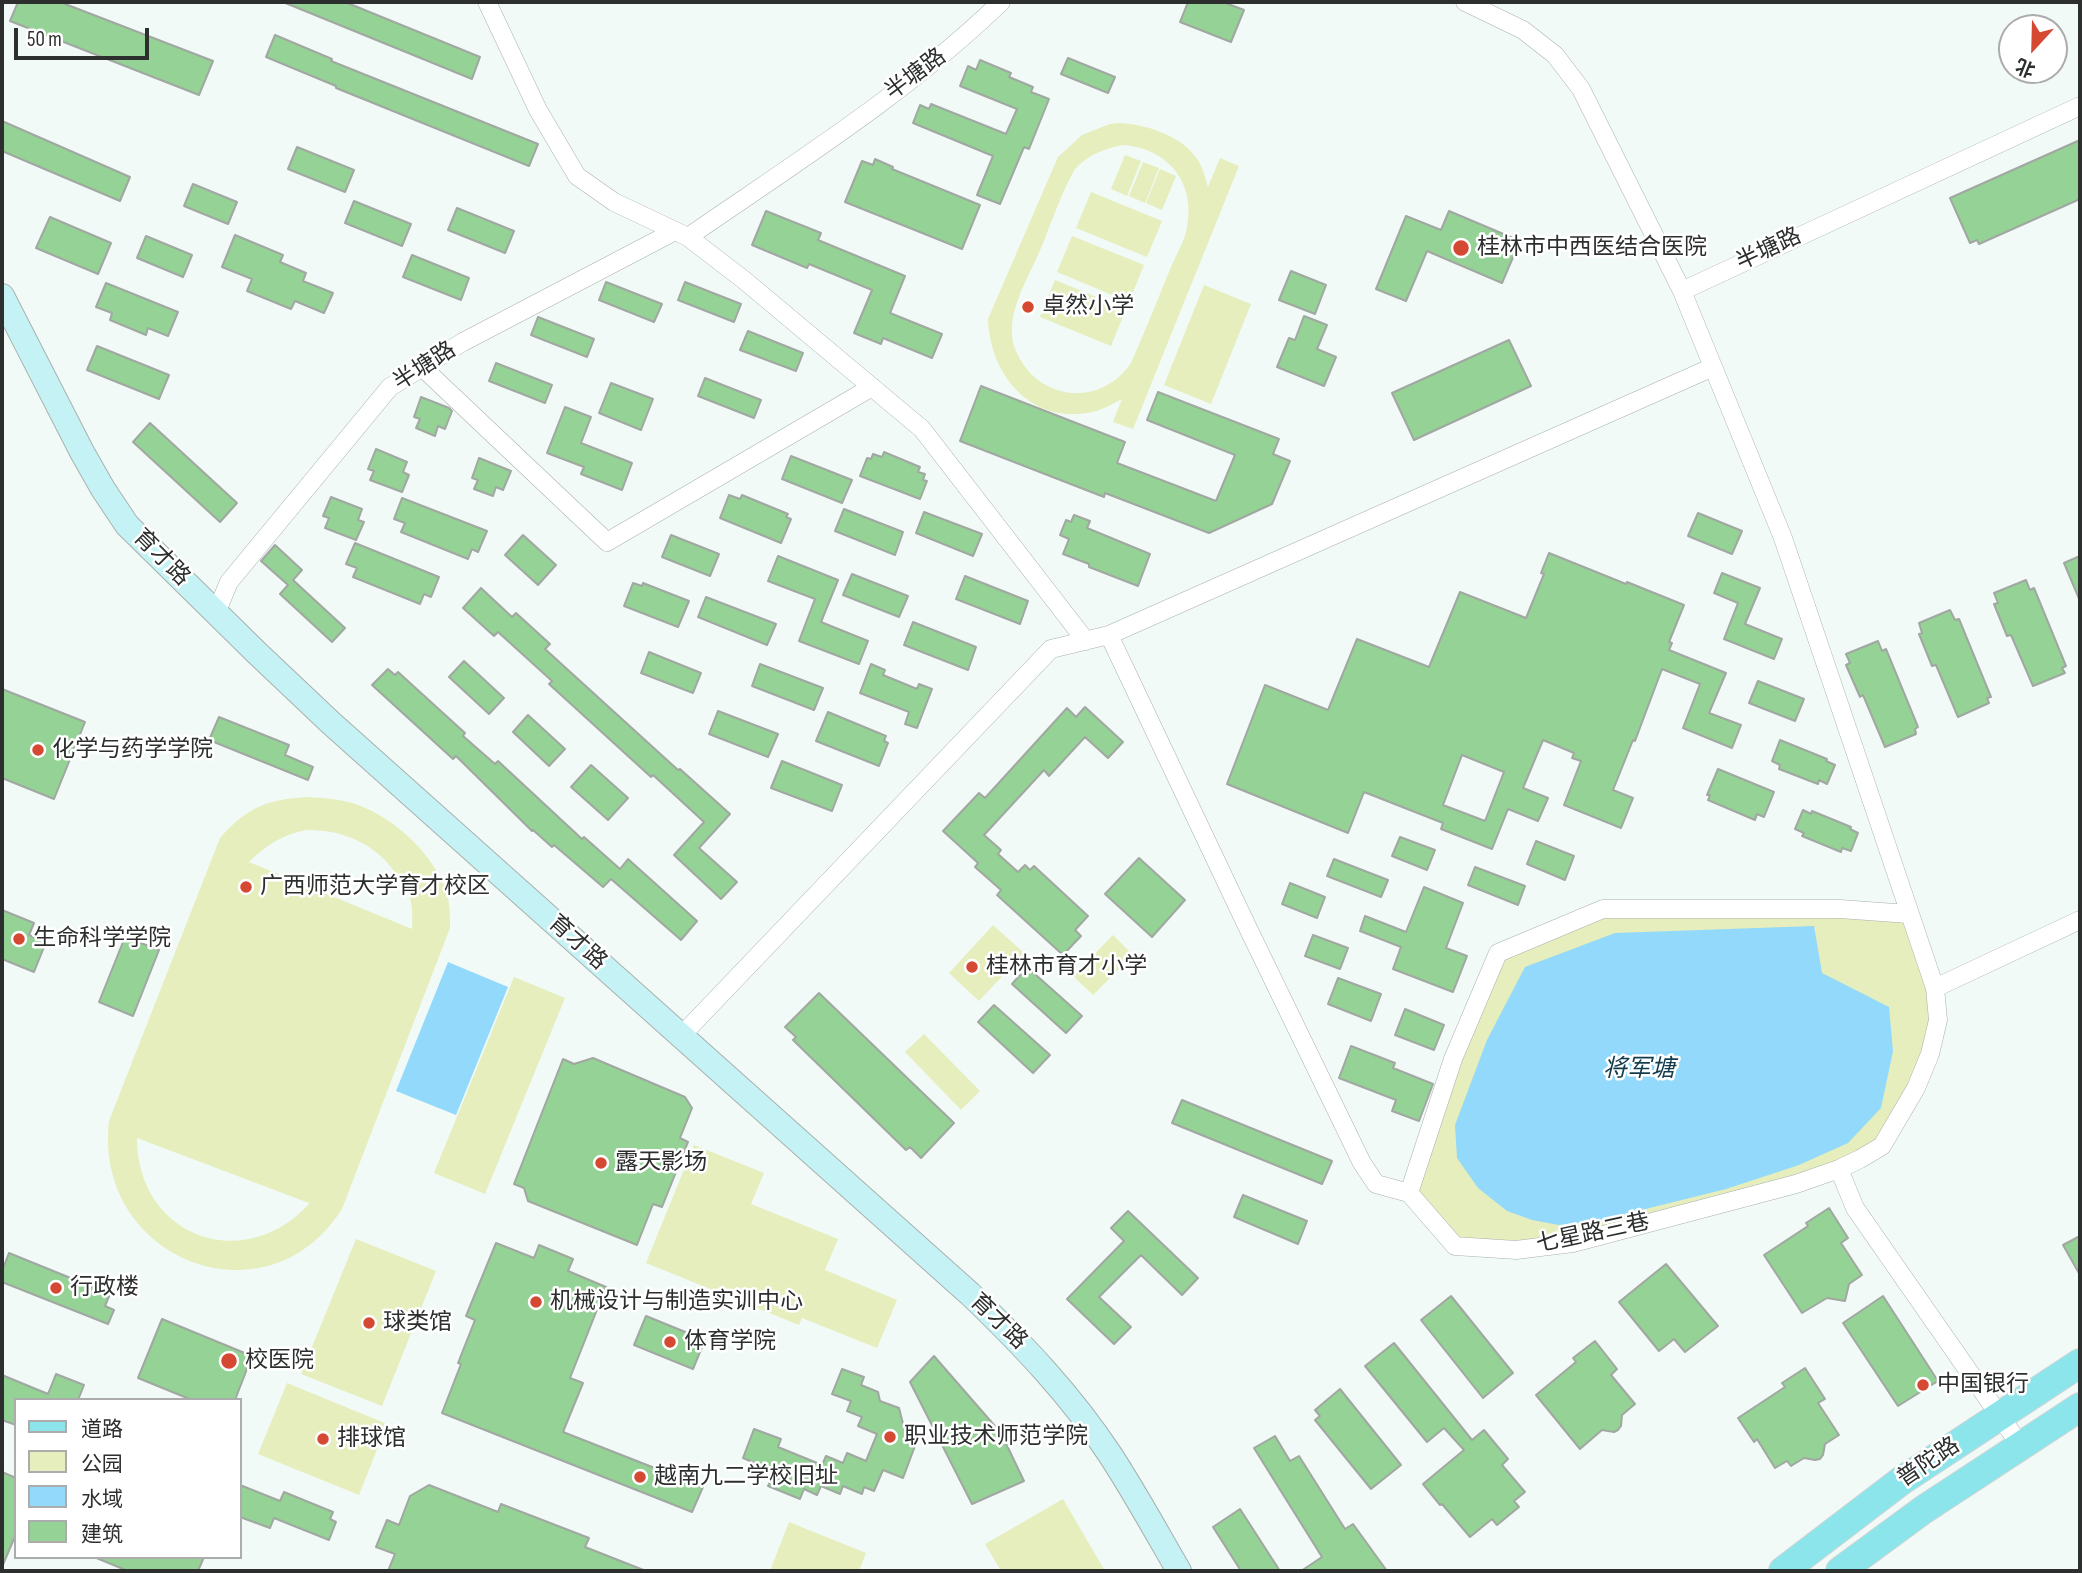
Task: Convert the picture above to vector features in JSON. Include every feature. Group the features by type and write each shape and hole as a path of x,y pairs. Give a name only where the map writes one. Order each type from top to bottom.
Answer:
{"main road":[{"name":"育才路","path":"2,296 82,452 128,525 331,723 960,1285 1021,1343 1067,1396 1111,1455 1179,1571"},
{"name":"普陀路","path":"1783,1571 1901,1481 2080,1363"},
{"name":"普陀路","path":"1840,1571 1923,1510 2080,1407"}],"street":[{"path":"487,2 538,110 577,176 614,202 682,234 744,280 922,429 1086,641"},
{"name":"半塘路","path":"216,613 229,582 390,387 463,342 682,234 902,86 964,38 1001,2"},
{"path":"1465,2 1523,30 1555,55 1581,89 1682,291"},
{"name":"半塘路","path":"1682,291 2080,106"},
{"name":"七星路三巷","path":"1409,1193 1455,1246 1516,1250 1573,1243 1796,1184 1839,1169 1882,1146 1916,1088 1930,1054 1938,1020 1935,988 1783,537 1682,291"},
{"path":"422,367 607,541 873,387"},
{"path":"681,1036 1051,649 1109,635 1713,367"},
{"path":"1109,635 1362,1163 1376,1184 1409,1193 1452,1059 1498,953 1603,909 1840,909 1909,914"},
{"path":"1935,988 2080,920"},
{"path":"1839,1169 1855,1208 2020,1445"}],"green space":[{"path":"1110,124 1149,128 1170,136 1188,148 1197,159 1208,187 1220,158 1239,166 1133,429 1113,422 1122,399 1096,411 1070,414 1050,411 1033,403 1018,391 1006,376 991,340 988,319 1058,157 1082,135","holes":["1123,145 1139,148 1165,160 1182,182 1189,211 1184,237 1131,363 1120,376 1107,386 1092,391 1077,393 1047,386 1034,377 1020,360 1014,347 1013,319 1023,288 1075,169 1103,150"]},
{"path":"1125,155 1141,161 1127,196 1111,189"},
{"path":"1143,162 1159,168 1145,203 1129,196"},
{"path":"1160,169 1176,176 1162,210 1146,203"},
{"path":"1091,192 1162,221 1147,257 1076,228"},
{"path":"1072,236 1144,265 1129,302 1057,272"},
{"path":"1055,280 1126,309 1111,346 1040,317"},
{"path":"1204,285 1251,304 1211,404 1164,385"},
{"path":"309,797 352,803 366,808 394,824 418,846 444,885 449,901 450,928 342,1209 310,1245 271,1265 231,1270 191,1261 156,1241 128,1210 111,1169 109,1121 220,838 240,819 259,807 282,800","holes":["307,830 348,836 371,848 391,866 409,896 412,929 249,862 275,841","137,1138 309,1203 309,1204 283,1226 254,1238 226,1241 198,1235 174,1221 155,1200 142,1172"]},
{"name":"将军塘","path":"1603,909 1909,914 1935,988 1916,1088 1860,1159 1573,1243 1455,1246 1409,1193 1498,953"},
{"path":"993,925 1024,953 979,1001 949,973"},
{"path":"1113,935 1133,955 1093,995 1073,976"},
{"path":"514,977 565,998 485,1194 434,1173"},
{"path":"924,1034 980,1091 961,1110 905,1052"},
{"path":"694,1145 764,1173 751,1204 838,1239 825,1270 897,1300 877,1348 802,1318 799,1325 646,1263"},
{"name":"球类馆","path":"356,1239 436,1271 382,1406 301,1374"},
{"name":"排球馆","path":"287,1383 387,1424 359,1495 258,1454"},
{"path":"1063,1499 1105,1571 1001,1571 985,1544"},
{"path":"789,1522 866,1553 859,1571 770,1571"}],"water":[{"name":"将军塘","path":"1814,926 1822,973 1889,1007 1893,1051 1881,1108 1848,1143 1799,1165 1726,1189 1597,1221 1559,1225 1532,1220 1507,1211 1478,1188 1457,1158 1455,1125 1487,1040 1525,967 1615,933"},
{"path":"448,962 508,987 456,1115 396,1091"}],"building":[{"path":"18,2 60,2 213,61 199,95 10,21"},
{"path":"283,2 345,2 480,57 472,79"},
{"path":"1188,2 1223,2 1244,10 1231,42 1180,22"},
{"path":"275,35 332,59 331,61 538,144 529,166 266,57"},
{"path":"1068,58 1115,77 1108,93 1061,74"},
{"path":"980,60 1011,73 1009,77 1033,87 1031,92 1049,99 1029,149 1024,147 1000,204 977,195 993,156 913,123 920,105 929,109 931,104 1006,134 1017,109 960,86 968,66 976,70"},
{"path":"2,121 130,177 120,201 2,151"},
{"path":"2080,140 2080,199 1979,244 1977,240 1970,243 1950,198"},
{"path":"297,147 354,170 345,192 288,169"},
{"path":"875,159 893,167 892,169 980,205 962,249 845,202 862,161 873,165"},
{"path":"193,184 237,202 228,224 184,206"},
{"path":"354,201 411,224 402,246 345,223"},
{"path":"457,208 514,231 505,253 448,230"},
{"path":"766,211 821,233 818,240 905,276 890,313 942,334 932,358 883,338 881,344 854,333 872,290 809,264 807,268 752,245"},
{"path":"1449,211 1520,241 1502,283 1427,251 1406,301 1376,289 1406,216 1441,230"},
{"path":"50,217 111,243 98,274 36,248"},
{"path":"235,235 283,255 280,262 306,273 303,281 333,293 324,313 295,301 291,309 247,291 252,279 222,267"},
{"path":"146,236 192,255 183,277 137,258"},
{"path":"412,255 469,278 461,300 403,277"},
{"path":"1291,271 1326,285 1315,314 1279,300"},
{"path":"606,282 662,304 654,322 599,300"},
{"path":"685,282 741,304 734,322 678,300"},
{"path":"106,283 178,312 168,336 148,328 146,335 110,320 112,313 96,307"},
{"path":"1304,316 1327,325 1317,349 1336,357 1324,386 1277,367 1289,338 1295,340"},
{"path":"538,317 594,339 587,357 531,335"},
{"path":"748,331 803,353 796,371 740,350"},
{"path":"1509,340 1531,386 1414,440 1392,393"},
{"path":"97,346 169,375 159,399 87,370"},
{"path":"496,363 552,385 545,403 489,381"},
{"path":"705,378 761,400 754,418 698,396"},
{"path":"611,383 653,399 641,430 599,413"},
{"path":"981,386 1125,442 1117,463 1216,501 1235,455 1147,420 1158,392 1279,439 1273,454 1290,461 1272,504 1209,533 1105,493 1104,497 960,441"},
{"path":"421,397 452,411 445,429 438,426 435,436 416,428 420,419 414,417"},
{"path":"565,407 591,417 581,443 632,463 622,490 581,474 584,467 547,453"},
{"path":"150,423 237,503 220,522 133,442"},
{"path":"376,449 407,462 403,472 409,475 402,492 370,480 374,471 368,469"},
{"path":"884,452 920,467 918,472 925,474 923,480 927,481 920,499 860,476 867,458 871,459 873,454 882,457"},
{"path":"791,456 852,480 842,503 782,479"},
{"path":"479,458 511,471 503,490 496,487 493,496 474,489 478,480 472,478"},
{"path":"729,495 740,499 742,495 788,514 786,517 791,519 781,543 720,518"},
{"path":"331,497 362,509 358,520 364,522 356,540 325,528 329,518 323,516"},
{"path":"402,498 487,531 478,552 472,549 468,559 401,532 405,523 394,519"},
{"path":"844,509 903,532 895,555 835,531"},
{"path":"924,512 982,534 973,556 916,533"},
{"path":"1698,513 1742,531 1732,554 1688,536"},
{"path":"1074,515 1090,521 1087,528 1150,554 1138,586 1063,554 1069,539 1060,535 1066,520 1071,522"},
{"path":"523,535 556,565 538,585 505,555"},
{"path":"671,535 719,554 710,576 662,557"},
{"path":"355,543 439,577 431,597 424,594 420,604 353,577 357,568 346,564"},
{"path":"275,545 302,570 293,580 345,628 332,642 280,594 288,585 261,561"},
{"path":"1549,553 1684,605 1669,642 1672,643 1669,650 1726,673 1709,713 1741,725 1732,748 1683,728 1700,684 1662,669 1613,790 1633,798 1621,828 1564,805 1581,761 1572,758 1574,753 1543,740 1523,788 1548,798 1538,821 1508,809 1492,849 1441,829 1443,823 1364,792 1348,833 1227,784 1265,685 1328,710 1357,639 1429,667 1460,592 1526,618 1544,574 1541,573","holes":["1462,755 1504,772 1485,821 1443,805"]},
{"path":"778,556 838,580 821,622 868,641 859,664 799,641 815,599 768,581"},
{"path":"2080,556 2080,601 2064,563"},
{"path":"1722,573 1760,588 1745,624 1782,639 1774,659 1724,639 1738,603 1714,593"},
{"path":"852,574 908,596 899,617 843,595"},
{"path":"965,576 1028,601 1020,624 956,599"},
{"path":"2026,580 2030,590 2034,588 2066,666 2062,668 2065,673 2033,686 1994,604 1998,603 1994,593"},
{"path":"633,583 642,586 643,583 689,601 678,627 624,606"},
{"path":"481,588 512,617 516,613 550,644 545,649 730,814 699,848 737,882 721,899 674,855 704,822 549,684 552,681 498,632 494,636 463,608"},
{"path":"706,597 776,624 767,645 698,617"},
{"path":"1950,610 1955,620 1959,619 1991,697 1987,698 1989,703 1958,717 1936,665 1932,666 1919,634 1922,633 1919,623"},
{"path":"913,622 976,647 968,670 904,645"},
{"path":"1878,641 1882,651 1886,649 1918,727 1915,729 1916,734 1885,747 1863,695 1860,697 1846,665 1850,663 1846,654"},
{"path":"649,652 701,673 693,693 641,673"},
{"path":"464,661 504,698 489,714 449,677"},
{"path":"760,664 823,688 814,710 752,686"},
{"path":"871,664 885,670 883,675 917,689 919,684 932,689 917,728 905,724 909,712 860,693"},
{"path":"388,669 395,675 398,672 465,733 463,736 495,764 498,761 582,839 584,837 620,869 628,859 697,921 681,940 611,879 603,887 554,845 552,847 532,831 456,756 453,759 372,685"},
{"path":"1758,681 1804,699 1795,721 1749,703"},
{"name":"化学与药学学院","path":"2,689 85,722 54,799 2,778"},
{"path":"1085,707 1123,742 1108,758 1085,737 1049,776 1044,770 984,835 1001,850 998,854 1018,872 1025,865 1030,870 1034,866 1088,916 1075,930 1081,936 1063,955 997,895 1001,890 975,867 978,863 943,831 979,793 985,798 1067,708 1076,717"},
{"path":"718,711 778,734 768,757 709,734"},
{"path":"828,712 886,736 884,741 888,743 879,766 816,741"},
{"path":"528,715 565,749 549,766 513,732"},
{"path":"219,717 289,745 285,755 313,767 308,780 209,740"},
{"path":"1780,740 1827,759 1826,761 1835,765 1827,784 1819,780 1818,784 1779,769 1780,765 1772,761"},
{"path":"782,761 842,785 832,811 771,788"},
{"path":"591,765 628,798 608,820 571,787"},
{"path":"1718,769 1774,792 1764,817 1757,814 1755,820 1708,800 1710,795 1707,795"},
{"path":"1803,810 1851,827 1850,829 1858,833 1851,851 1842,848 1841,852 1802,836 1804,833 1795,829"},
{"path":"1400,837 1435,850 1427,870 1392,856"},
{"path":"1536,841 1574,856 1565,880 1527,864"},
{"path":"1139,858 1185,900 1152,937 1105,894"},
{"path":"1334,859 1388,880 1381,897 1327,876"},
{"path":"1475,867 1525,886 1518,905 1468,885"},
{"path":"1290,883 1325,897 1317,918 1282,904"},
{"path":"1424,887 1463,903 1446,948 1467,956 1453,992 1393,969 1401,947 1360,931 1365,916 1406,932"},
{"name":"生命科学学院","path":"2,910 34,923 29,935 46,942 34,972 2,959"},
{"path":"1313,935 1348,948 1340,969 1305,956"},
{"path":"125,937 159,950 133,1016 99,1002"},
{"path":"1027,967 1082,1016 1066,1033 1012,984"},
{"path":"1338,978 1381,994 1371,1021 1328,1004"},
{"path":"819,993 954,1123 921,1158 910,1147 906,1150 793,1040 796,1037 785,1027"},
{"path":"994,1005 1050,1055 1033,1073 978,1022"},
{"path":"1405,1009 1444,1025 1434,1050 1395,1035"},
{"path":"1351,1046 1395,1063 1393,1068 1433,1084 1419,1121 1392,1111 1396,1100 1339,1078"},
{"name":"露天影场","path":"593,1058 685,1097 692,1108 680,1138 688,1142 662,1207 653,1204 637,1245 528,1201 524,1188 514,1184 563,1059 574,1064"},
{"path":"1182,1100 1332,1161 1322,1184 1172,1123"},
{"path":"1243,1195 1307,1221 1298,1244 1234,1217"},
{"path":"1829,1208 1848,1238 1841,1243 1862,1275 1849,1284 1845,1301 1827,1298 1802,1313 1764,1255 1808,1226 1806,1223"},
{"path":"1128,1211 1198,1278 1182,1295 1141,1255 1099,1297 1131,1327 1114,1344 1067,1299 1124,1241 1111,1228"},
{"path":"2080,1236 2080,1275 2063,1245"},
{"path":"496,1243 534,1258 539,1245 573,1259 568,1271 606,1287 570,1378 583,1383 563,1432 703,1487 692,1512 442,1413 475,1320 466,1316"},
{"name":"行政楼","path":"9,1253 110,1294 105,1306 114,1310 108,1324 2,1282 2,1271"},
{"path":"1666,1264 1718,1326 1685,1352 1674,1339 1659,1351 1619,1302"},
{"path":"1451,1296 1513,1373 1483,1398 1421,1320"},
{"path":"1883,1296 1938,1381 1898,1406 1843,1323"},
{"name":"体育学院","path":"646,1316 705,1340 693,1369 634,1345"},
{"name":"校医院","path":"162,1319 252,1356 236,1398 187,1398 138,1378"},
{"path":"1595,1341 1617,1369 1611,1375 1635,1404 1622,1415 1618,1430 1602,1430 1580,1449 1536,1395 1576,1362 1573,1358"},
{"path":"1394,1343 1472,1440 1484,1430 1508,1459 1502,1465 1525,1492 1514,1501 1519,1507 1497,1525 1492,1519 1470,1537 1423,1484 1464,1450 1444,1428 1427,1442 1365,1366"},
{"path":"934,1356 1001,1433 1024,1481 972,1504 910,1382"},
{"path":"1805,1368 1825,1399 1818,1403 1839,1435 1825,1444 1820,1459 1804,1458 1791,1466 1787,1461 1775,1468 1757,1439 1754,1442 1738,1418 1785,1387 1782,1383"},
{"name":"职业技术师范学院","path":"842,1369 864,1377 861,1385 878,1392 880,1401 899,1408 908,1443 915,1446 903,1478 883,1470 874,1491 864,1487 862,1494 843,1486 840,1494 821,1486 817,1495 804,1489 800,1499 768,1486 772,1478 759,1473 762,1466 743,1458 754,1429 781,1439 778,1447 822,1465 826,1456 843,1463 847,1453 866,1461 877,1434 858,1426 862,1417 847,1411 851,1401 832,1394"},
{"path":"56,1374 84,1385 79,1398 14,1398 14,1424 2,1420 2,1375 48,1394"},
{"path":"1340,1389 1401,1465 1371,1489 1315,1420 1320,1416 1315,1410"},
{"path":"1275,1436 1290,1461 1299,1456 1345,1529 1353,1524 1387,1571 1301,1571 1322,1557 1254,1448"},
{"path":"2,1472 14,1477 14,1539 2,1567"},
{"path":"429,1485 498,1512 501,1504 589,1538 585,1547 646,1571 388,1571 395,1554 376,1547 387,1520 399,1525 410,1496"},
{"path":"242,1486 280,1501 284,1492 333,1512 330,1519 336,1522 329,1540 274,1518 270,1528 242,1518"},
{"path":"1240,1509 1280,1571 1241,1571 1213,1527"},
{"path":"99,1559 203,1559 198,1571 128,1571"}],"place":[{"name":"桂林市中西医结合医院","path":"1461,248"},
{"name":"卓然小学","path":"1028,307"},
{"name":"化学与药学学院","path":"38,750"},
{"name":"广西师范大学育才校区","path":"246,887"},
{"name":"生命科学学院","path":"19,939"},
{"name":"桂林市育才小学","path":"972,967"},
{"name":"露天影场","path":"601,1163"},
{"name":"行政楼","path":"56,1288"},
{"name":"机械设计与制造实训中心","path":"536,1302"},
{"name":"球类馆","path":"369,1323"},
{"name":"体育学院","path":"670,1342"},
{"name":"校医院","path":"229,1361"},
{"name":"中国银行","path":"1923,1385"},
{"name":"职业技术师范学院","path":"890,1437"},
{"name":"排球馆","path":"323,1439"},
{"name":"越南九二学校旧址","path":"640,1477"}]}
